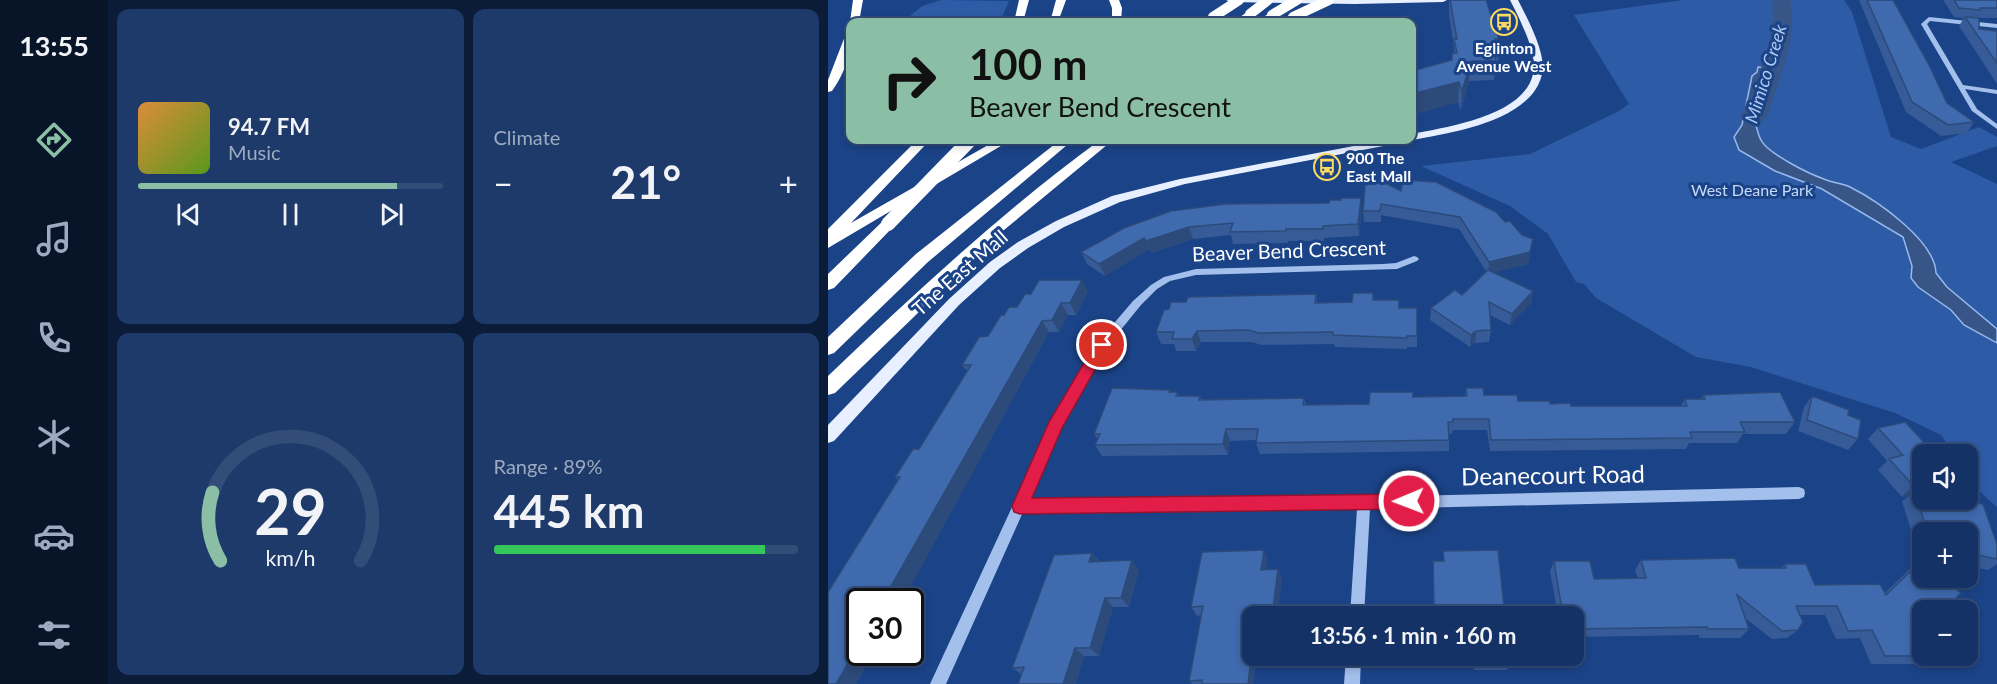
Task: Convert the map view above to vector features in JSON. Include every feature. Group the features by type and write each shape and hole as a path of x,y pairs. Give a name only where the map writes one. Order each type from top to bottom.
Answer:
{"highway":[{"path":"1114,0 1117,8 1116,18"},
{"path":"1211,18 1239,0"},
{"path":"1244,18 1268,0"},
{"path":"1266,18 1297,0"},
{"path":"1293,18 1329,0"},
{"path":"828,89 838,72 846,48"},
{"path":"828,238 920,144"},
{"path":"828,284 966,144"},
{"path":"828,243 997,144"},
{"path":"828,348 922,258 1062,144"},
{"path":"828,388 969,254 1052,181 1102,144"}],"main road":[{"path":"1230,0 1355,2 1443,0"},
{"path":"1416,136 1473,124 1492,116 1517,103 1534,85 1538,65 1533,46 1514,0"},
{"name":"The East Mall","path":"828,436 954,302 1023,245 1060,224 1116,199 1184,181 1378,144"}],"street":[{"path":"1997,26 1940,20 1925,20 1924,24 1974,110 1997,127"},
{"path":"1962,87 1997,92"},
{"name":"Beaver Bend Crescent","path":"939,684 1055,426 1102,345 1137,303 1167,279 1196,272 1383,267 1397,266 1414,259"},
{"name":"Deanecourt Road","path":"1020,506 1799,493"},
{"path":"1358,606 1364,502"},
{"path":"1352,684 1353,666"}],"green space":[{"path":"941,0 1009,1 1002,18 908,18 922,6"},
{"name":"West Deane Park","path":"1683,0 1844,0 1852,12 1891,137 1921,149 1979,127 1997,137 1997,146 1951,162 1997,184 1997,507 1978,489 1978,444 1947,444 1941,435 1895,413 1751,367 1696,357 1596,298 1584,284 1576,282 1548,234 1510,206 1421,166 1530,154 1629,104 1574,15"}],"water":[{"path":"1758,67 1775,69 1776,83 1770,96 1771,100 1755,122 1765,145 1799,168 1862,193 1903,223 1926,248 1936,273 1947,287 1997,329 1997,343 1964,325 1951,310 1918,287 1911,278 1912,266 1903,237 1822,189 1775,171 1739,150 1734,137 1742,125 1752,76 1757,72"}],"building":[{"path":"1450,0 1486,0 1498,36 1498,39 1495,39 1499,53 1494,53 1496,61 1471,61 1462,91 1459,82 1416,93 1416,70 1452,60 1452,53 1457,53 1454,39 1457,39"},
{"path":"1867,0 1893,0 1947,103 1974,122 1948,125 1912,102"},
{"path":"1954,0 1997,0 1997,8 1980,8 1980,10 1959,8"},
{"path":"1965,17 1979,18 1979,29 1997,31 1997,63"},
{"path":"1403,180 1436,182 1496,212 1505,222 1510,221 1522,235 1533,239 1530,252 1489,262 1460,217 1381,204 1380,211 1363,211 1365,185 1383,182 1401,191"},
{"path":"1341,198 1361,198 1358,224 1323,226 1323,229 1230,232 1233,223 1189,227 1146,241 1144,238 1099,264 1081,252 1124,228 1171,211 1225,204 1329,203 1330,200 1341,200"},
{"path":"1488,270 1533,291 1512,314 1489,302 1491,330 1476,331 1471,335 1431,308 1455,290 1462,295"},
{"path":"1039,280 1082,280 1070,303 1061,303 1052,320 1042,321 890,588 846,588 846,666 836,684 828,684 828,592 900,477 895,477 913,449 919,449 971,365 962,365 979,337 988,336 1009,307 1017,307 1025,294 1031,294"},
{"path":"1353,293 1373,293 1373,300 1399,300 1399,308 1417,308 1417,336 1407,336 1407,338 1333,335 1333,332 1259,333 1248,330 1197,331 1192,339 1172,339 1174,332 1156,332 1164,310 1169,309 1171,302 1186,302 1188,297 1316,294 1315,303 1352,302"},
{"path":"1112,388 1170,390 1169,392 1177,392 1176,396 1200,396 1199,400 1304,398 1303,405 1369,404 1370,392 1413,392 1413,397 1467,396 1466,388 1483,388 1484,395 1517,395 1518,401 1550,401 1550,404 1570,403 1571,406 1687,406 1685,399 1705,399 1703,395 1780,392 1795,422 1740,422 1745,432 1690,432 1692,438 1491,440 1489,419 1453,419 1453,422 1448,422 1449,440 1256,443 1258,429 1226,429 1223,444 1095,445 1100,434 1094,434"},
{"path":"1812,396 1849,410 1848,415 1861,420 1858,439 1807,420"},
{"path":"1905,422 1926,444 1912,444 1912,484 1889,459 1903,455 1878,428"},
{"path":"1978,503 1983,504 1997,544 1997,559 1978,555 1978,522 1925,522 1920,510 1978,510"},
{"path":"1264,550 1261,570 1278,569 1273,606 1242,606 1242,666 1250,666 1248,684 1202,684 1202,680 1189,681 1203,606 1191,607 1202,552"},
{"path":"1498,550 1504,606 1434,606 1433,561 1444,561 1443,551"},
{"path":"1092,553 1089,562 1132,560 1121,598 1105,598 1090,648 1075,648 1063,684 1018,684 1024,667 1012,668 1054,555"},
{"path":"1735,558 1739,568 1786,568 1785,564 1806,564 1815,585 1880,584 1886,595 1912,570 1912,588 1955,588 1961,593 1954,600 1912,600 1912,656 1885,656 1872,630 1848,631 1837,606 1796,606 1803,622 1798,630 1782,631 1737,595 1749,629 1708,629 1707,627 1584,629 1584,606 1561,606 1554,561 1590,561 1594,579 1646,578 1641,560"}],"waterway":[{"name":"Mimico Creek","path":"1754,116 1779,39 1783,10 1781,0"}],"place":[{"name":"Eglinton Avenue West","path":"1504,22"},
{"name":"900 The East Mall","path":"1327,167"}],"route":[{"path":"1102,345 1055,426 1020,506 1409,501"}]}
